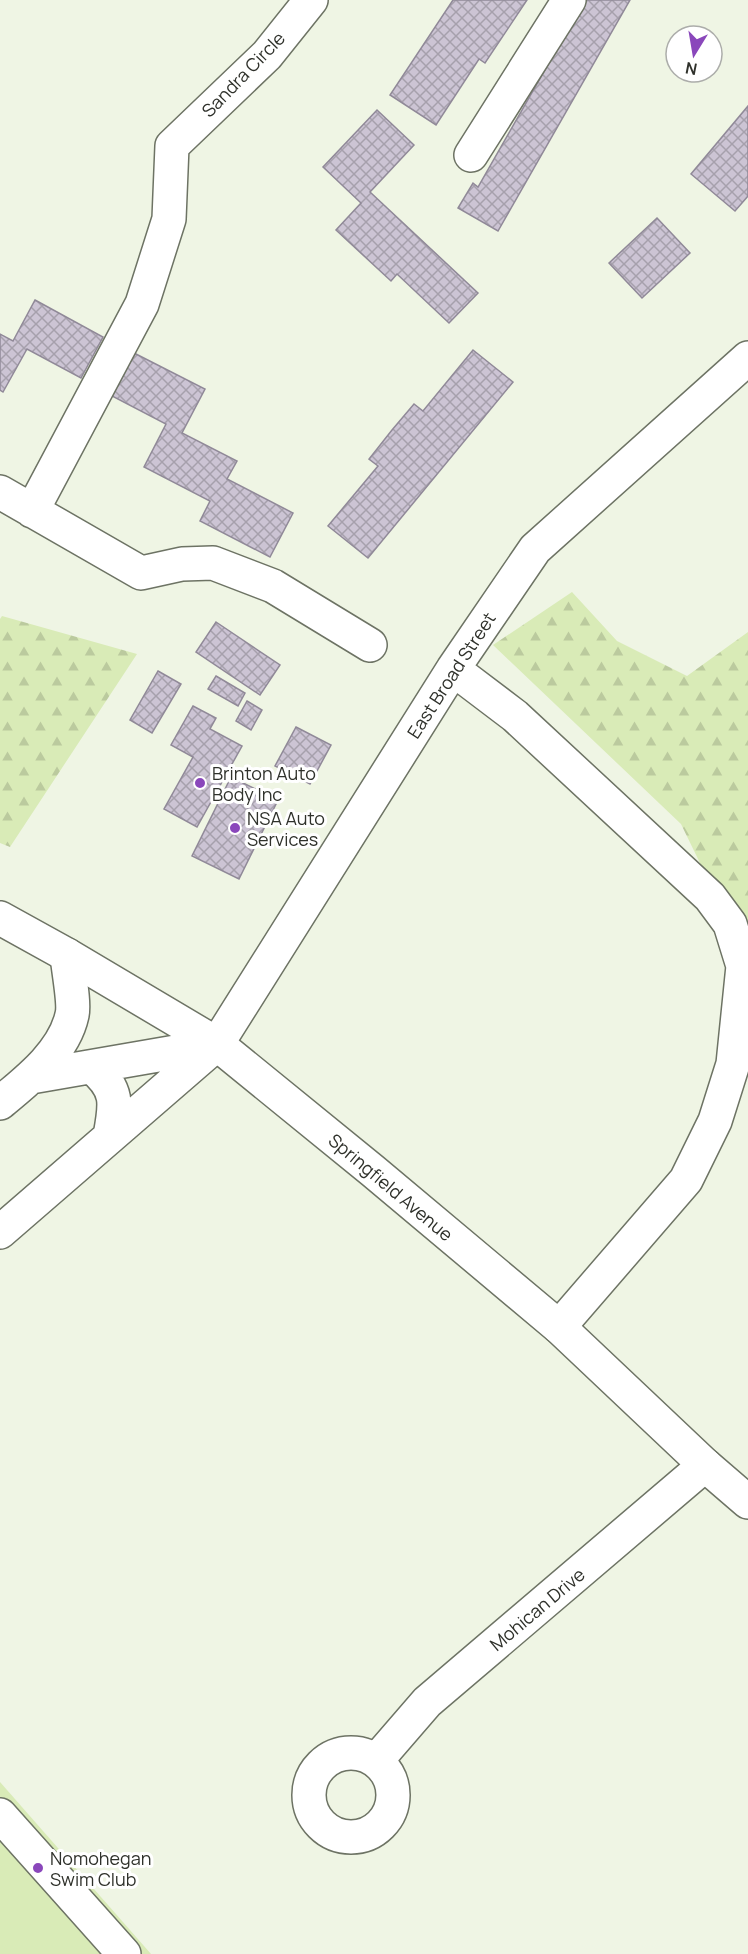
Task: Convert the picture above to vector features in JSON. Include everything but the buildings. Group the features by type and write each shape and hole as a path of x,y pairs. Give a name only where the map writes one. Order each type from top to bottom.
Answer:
{"street":[{"name":"Sandra Circle","path":"32,511 142,304 170,219 172,146 267,54 311,0"},
{"path":"471,154 569,0"},
{"name":"East Broad Street","path":"0,1232 217,1044 453,669 535,549 748,358"},
{"path":"0,492 141,573 182,564 213,564 273,586 370,645"},
{"path":"453,669 515,716 710,897 730,924 743,966 733,1064 715,1121 686,1180 559,1327"},
{"name":"Springfield Avenue","path":"0,918 217,1044 559,1327 705,1465 748,1502"},
{"path":"0,1104 31,1077 62,1041 73,1013 67,955"},
{"path":"31,1077 217,1044"},
{"path":"92,1067 105,1077 114,1094 115,1109 110,1136"},
{"name":"Mohican Drive","path":"376,1761 427,1702 705,1465"},
{"path":"0,1815 124,1954"}],"green space":[{"path":"572,592 617,641 687,676 748,632 748,962 681,824 493,645"},
{"path":"2,616 137,654 10,847 0,843 0,619"},
{"name":"Nomohegan Swim Club","path":"0,1782 151,1954 0,1954"}],"place":[{"name":"Brinton Auto Body Inc","path":"200,783"},
{"name":"NSA Auto Services","path":"235,828"},
{"name":"Nomohegan Swim Club","path":"38,1868"}]}
